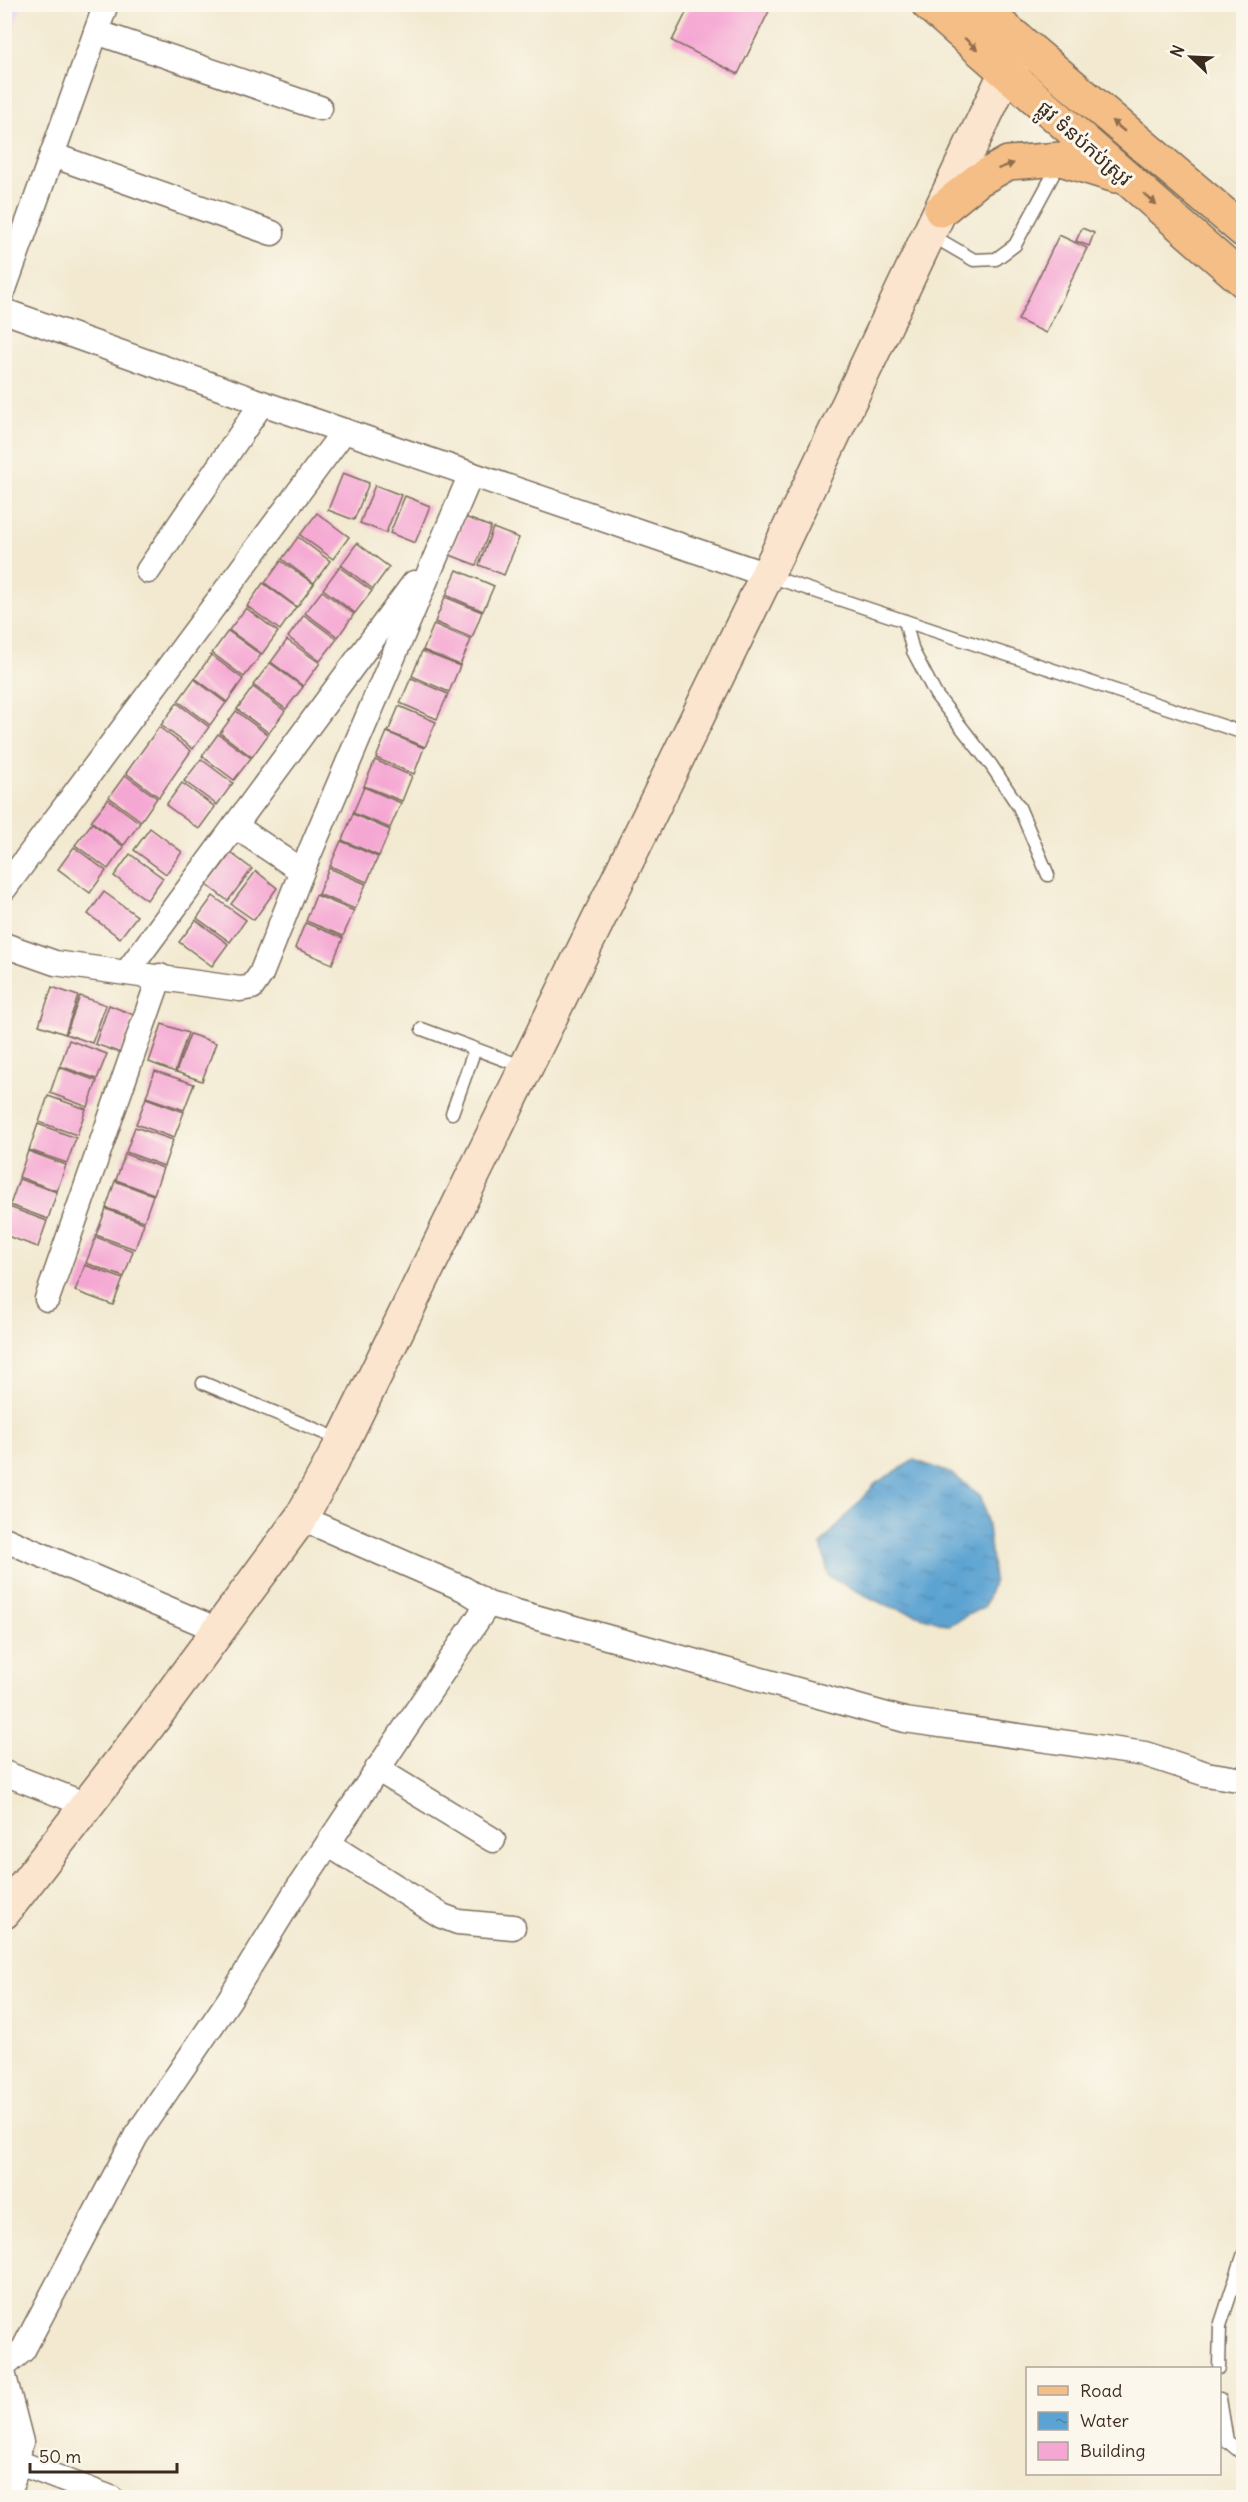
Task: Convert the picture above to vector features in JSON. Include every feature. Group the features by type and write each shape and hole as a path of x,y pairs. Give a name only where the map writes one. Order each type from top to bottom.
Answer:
{"main road":[{"name":"ផ្លូវ ទំនប់កប់ស្រូវ","path":"928,4 1005,74 1244,281"},
{"name":"ផ្លូវ ទំនប់កប់ស្រូវ","path":"976,4 1025,48 1244,231"},
{"path":"4,1912 87,1805 301,1518 343,1441 767,575 1005,74 1025,48"},
{"path":"935,222 978,180 1008,163 1062,159 1126,178"}],"street":[{"path":"4,289 106,4"},
{"path":"96,32 320,108"},
{"path":"52,155 272,233"},
{"path":"4,311 262,403 767,575"},
{"path":"148,571 262,403"},
{"path":"4,889 344,431"},
{"path":"4,945 55,963 240,989 252,987 261,974 302,871 471,474"},
{"path":"128,972 439,550"},
{"path":"235,826 302,871"},
{"path":"47,1299 160,976"},
{"path":"301,1518 464,1589 488,1604 905,1720 1144,1754 1206,1774 1244,1780"},
{"path":"4,1539 218,1630"},
{"path":"4,2366 23,2350 136,2136 229,2000 293,1896 488,1604"},
{"path":"377,1769 493,1840"},
{"path":"4,1773 87,1805"},
{"path":"328,1844 442,1916 458,1922 513,1927"},
{"path":"4,2376 21,2442 9,2498"},
{"path":"17,2462 111,2498"}],"lane":[{"path":"935,222 974,260 996,259 1015,244 1062,159"},
{"path":"767,575 1244,733"},
{"path":"904,621 913,651 936,695 991,765 1019,807 1048,875"},
{"path":"422,1029 525,1067"},
{"path":"452,1113 475,1048"},
{"path":"203,1383 343,1441"},
{"path":"1219,2367 1220,2326 1244,2253"},
{"path":"1221,2405 1227,2441 1244,2454"}],"shaded area":[{"path":"4,5 22,5 5,53"}],"water":[{"path":"914,1460 952,1474 981,1496 988,1526 994,1580 985,1606 949,1625 883,1604 829,1577 821,1544 876,1483"}],"building":[{"path":"690,5 772,5 738,74 672,41"},
{"path":"1082,228 1094,233 1089,246 1076,241"},
{"path":"1059,235 1087,248 1046,333 1018,320"},
{"path":"343,473 369,483 354,520 328,510"},
{"path":"375,485 401,495 386,533 360,523"},
{"path":"405,496 430,506 415,543 390,533"},
{"path":"317,513 349,537 333,559 300,535"},
{"path":"465,517 491,527 476,565 450,555"},
{"path":"493,528 519,538 504,575 479,565"},
{"path":"298,537 330,561 314,583 282,559"},
{"path":"357,543 389,567 373,589 341,565"},
{"path":"281,561 314,584 297,607 265,583"},
{"path":"339,567 372,591 355,613 323,589"},
{"path":"457,570 494,586 483,611 446,595"},
{"path":"263,583 296,607 280,630 247,606"},
{"path":"322,591 354,614 338,637 305,613"},
{"path":"445,597 482,612 472,638 435,622"},
{"path":"246,608 278,632 262,654 229,630"},
{"path":"304,615 337,639 320,661 288,637"},
{"path":"434,624 471,640 460,665 423,650"},
{"path":"228,631 261,655 244,677 212,653"},
{"path":"287,640 320,663 303,686 271,662"},
{"path":"422,651 460,666 449,692 412,676"},
{"path":"211,655 243,679 227,702 195,678"},
{"path":"270,663 303,687 286,709 253,685"},
{"path":"411,678 448,694 437,719 400,703"},
{"path":"194,679 226,703 210,725 178,701"},
{"path":"253,687 285,711 269,733 237,709"},
{"path":"177,703 209,727 193,749 161,725"},
{"path":"399,706 436,722 425,747 388,732"},
{"path":"236,711 268,735 252,757 220,733"},
{"path":"159,727 191,751 159,797 126,773"},
{"path":"387,732 424,748 414,774 376,758"},
{"path":"218,734 251,758 234,780 202,756"},
{"path":"201,759 233,783 217,805 184,781"},
{"path":"375,760 412,776 402,801 364,786"},
{"path":"125,775 157,798 141,821 109,797"},
{"path":"182,783 215,807 199,829 166,805"},
{"path":"364,787 401,803 390,828 353,813"},
{"path":"108,799 140,823 124,845 91,821"},
{"path":"353,814 390,830 379,856 342,840"},
{"path":"92,823 124,847 108,869 75,845"},
{"path":"150,828 182,852 166,874 134,850"},
{"path":"341,841 378,857 367,882 330,866"},
{"path":"74,847 106,871 90,893 58,869"},
{"path":"231,853 252,869 228,901 207,885"},
{"path":"130,854 163,878 147,900 114,876"},
{"path":"329,868 366,884 355,909 318,894"},
{"path":"256,871 277,888 254,920 231,904"},
{"path":"104,892 137,916 120,938 88,914"},
{"path":"316,895 354,911 343,936 306,921"},
{"path":"213,896 246,920 230,942 197,918"},
{"path":"196,920 228,944 212,966 179,942"},
{"path":"305,923 343,938 332,964 295,948"},
{"path":"52,987 78,996 65,1034 39,1025"},
{"path":"80,996 106,1005 92,1043 66,1034"},
{"path":"109,1005 134,1015 121,1053 95,1044"},
{"path":"162,1024 188,1033 175,1072 149,1062"},
{"path":"190,1034 216,1043 202,1081 176,1072"},
{"path":"69,1040 107,1054 97,1079 60,1066"},
{"path":"59,1067 97,1081 88,1107 50,1093"},
{"path":"155,1071 194,1084 184,1110 146,1097"},
{"path":"48,1096 86,1109 77,1135 39,1122"},
{"path":"146,1098 184,1112 174,1138 136,1124"},
{"path":"38,1124 76,1138 67,1163 29,1150"},
{"path":"135,1127 173,1140 164,1166 126,1152"},
{"path":"28,1151 66,1165 57,1191 19,1177"},
{"path":"125,1154 163,1168 154,1194 116,1180"},
{"path":"19,1179 57,1192 48,1219 10,1205"},
{"path":"115,1181 153,1195 144,1221 106,1208"},
{"path":"9,1207 47,1221 38,1247 4,1235 4,1220"},
{"path":"106,1209 144,1223 135,1249 96,1235"},
{"path":"96,1237 133,1251 124,1277 86,1263"},
{"path":"85,1265 123,1279 113,1305 75,1291"}]}
